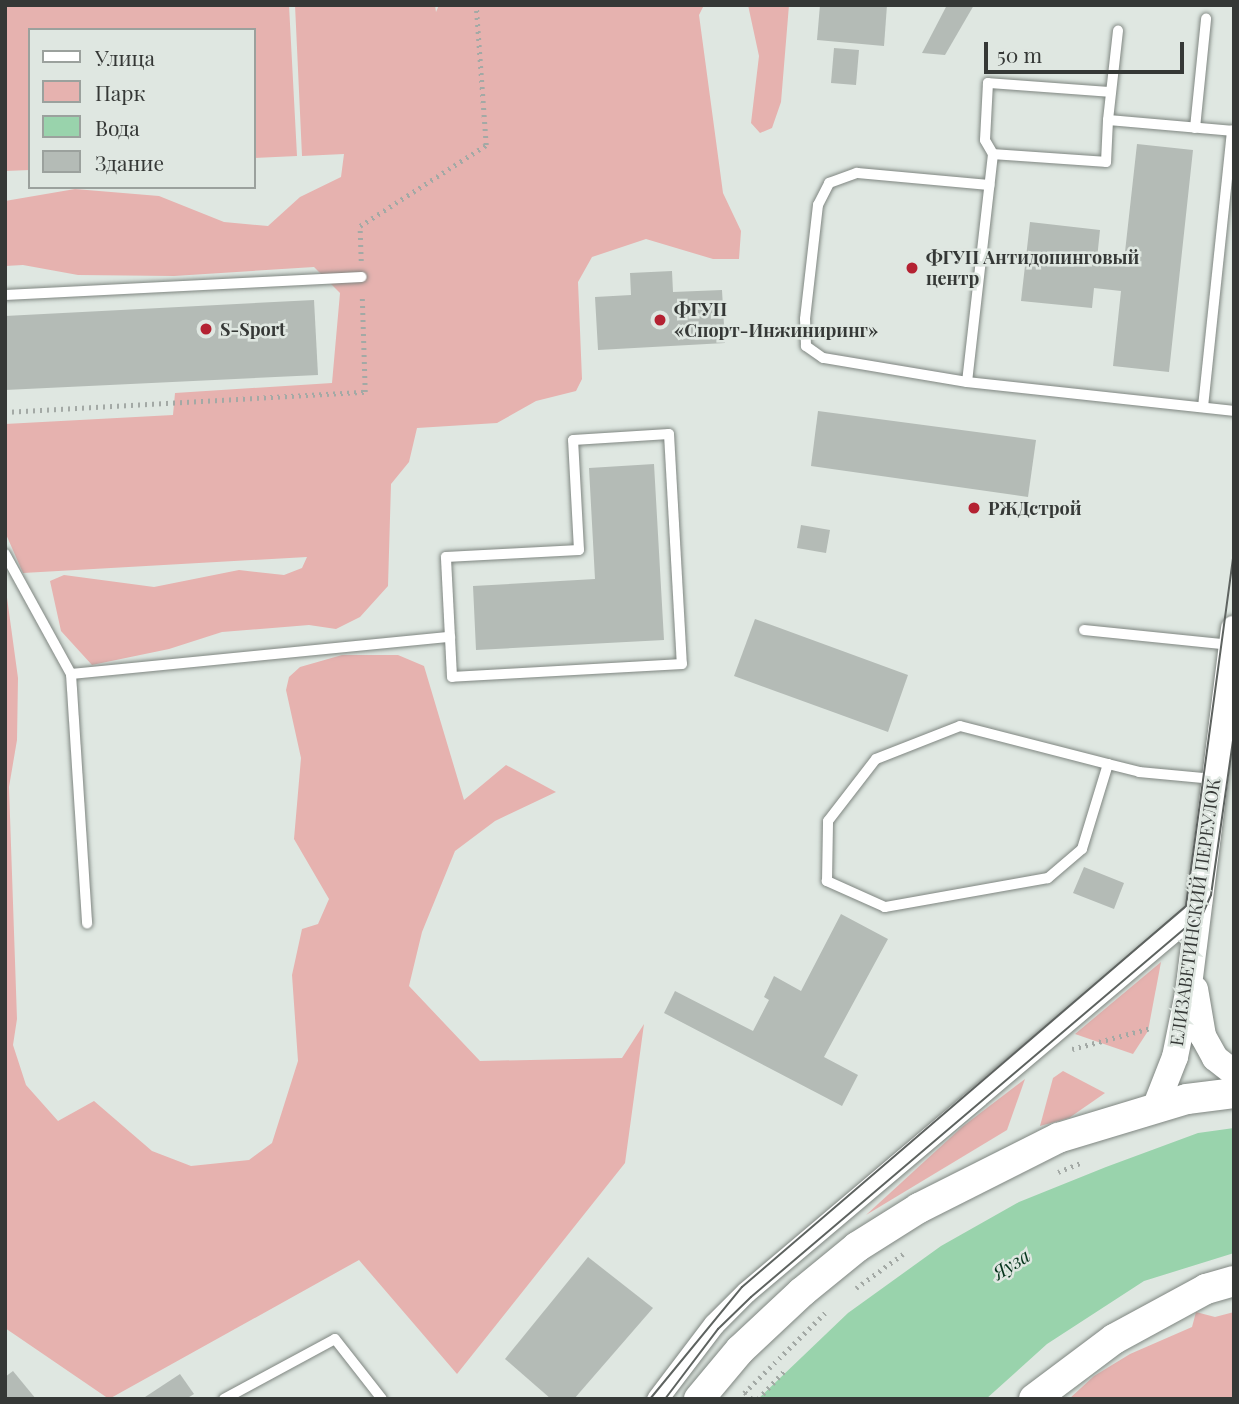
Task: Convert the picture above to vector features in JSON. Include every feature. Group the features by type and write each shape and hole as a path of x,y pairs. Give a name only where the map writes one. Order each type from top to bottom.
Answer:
{"main road":[{"path":"699,1399 740,1350 802,1292 867,1241 956,1188 1031,1150 1155,1108 1234,1093"},
{"path":"1034,1399 1114,1339 1206,1289 1234,1281"}],"street":[{"name":"ЕЛИЗАВЕТИНСКИЙ ПЕРЕУЛОК","path":"1155,1108 1175,1058 1191,960 1233,637"},
{"path":"657,1399 746,1292 1196,912"},
{"path":"1191,960 1203,1037 1215,1058 1234,1073"}],"lane":[{"path":"1195,128 1206,19"},
{"path":"993,154 1106,162 1118,31"},
{"path":"967,382 993,154 985,140 988,83 1111,92"},
{"path":"1108,120 1233,131 1203,407"},
{"path":"989,185 857,173 829,183 818,205 806,346 823,358 967,382 1234,411"},
{"path":"5,295 362,277"},
{"path":"669,434 682,664 452,677 450,638 446,557 579,550 573,440 669,434"},
{"path":"5,554 71,674 88,923"},
{"path":"1084,630 1233,637"},
{"path":"71,674 450,638"},
{"path":"1108,764 1082,849 1048,878 885,907 827,881 828,821 876,759 960,726 1108,764 1139,772 1214,779"},
{"path":"224,1399 335,1339 382,1399"}],"path":[{"path":"5,412 365,392 360,226 486,145 476,5"},
{"path":"1058,1053 1151,1028"},
{"path":"1052,1174 1089,1160"},
{"path":"849,1292 911,1248"},
{"path":"739,1399 830,1308"},
{"path":"758,1399 786,1369"},
{"path":"744,1392 752,1399"}],"green space":[{"path":"5,5 289,5 297,156 256,158 256,28 28,28 28,170 5,171"},
{"path":"295,5 435,5 436,12 439,5 704,5 699,15 723,193 741,231 739,259 713,259 646,239 592,257 578,282 582,379 576,391 536,401 497,423 417,428 409,462 391,484 388,586 360,617 336,629 309,625 222,632 169,649 92,665 61,631 50,581 64,575 154,587 239,570 284,575 302,568 307,557 23,573 5,532 5,424 173,415 175,393 332,383 340,293 314,267 174,276 78,275 23,265 5,266 5,201 75,189 159,196 224,222 268,226 300,197 341,177 344,154 302,156"},
{"path":"748,5 789,5 781,102 772,128 760,133 751,123 759,56"},
{"path":"5,583 18,678 17,740 9,787 17,1019 13,1045 26,1085 58,1121 94,1101 152,1151 191,1166 249,1160 272,1143 298,1061 292,975 302,929 318,924 329,899 294,839 301,758 286,690 289,677 300,667 342,655 398,655 424,666 464,800 506,765 556,792 495,821 455,851 422,932 409,986 480,1061 622,1058 644,1024 625,1163 457,1374 359,1260 109,1399 5,1328"},
{"path":"1161,962 1148,1031 1133,1054 1075,1034"},
{"path":"1063,1071 1105,1093 1069,1118 1040,1126 1053,1078"},
{"path":"1025,1079 1007,1130 866,1215 962,1127"},
{"path":"1196,1312 1215,1317 1234,1312 1234,1399 1069,1399 1094,1376 1130,1354 1192,1327"}],"water":[{"name":"Яуза","path":"1234,1128 1234,1253 1144,1281 1047,1344 986,1399 758,1399 848,1313 941,1246 1019,1202 1198,1133"}],"building":[{"path":"820,5 887,5 884,46 817,40"},
{"path":"947,5 974,5 945,55 922,53"},
{"path":"834,48 859,50 856,85 831,83"},
{"path":"1137,144 1193,150 1169,372 1113,366 1121,291 1094,288 1092,308 1021,301 1030,222 1100,230 1097,259 1124,261"},
{"name":"ФГУП «Спорт-Инжиниринг»","path":"672,271 673,292 722,290 725,343 598,350 595,297 631,295 630,273"},
{"path":"314,300 318,375 5,390 5,316"},
{"path":"818,411 1036,440 1028,497 811,466"},
{"path":"654,464 664,640 476,650 473,586 595,579 589,468"},
{"path":"801,525 830,530 826,553 797,548"},
{"path":"755,619 908,675 888,732 734,676"},
{"path":"1084,867 1124,883 1114,909 1073,893"},
{"path":"841,914 888,939 824,1057 858,1075 842,1106 664,1013 675,991 753,1031 769,1000 764,997 774,976 801,991"},
{"path":"588,1257 653,1308 574,1399 551,1399 505,1359"},
{"path":"13,1371 36,1399 5,1399 5,1377"},
{"path":"180,1374 194,1394 186,1399 142,1399"}],"tram line":[{"path":"650,1399 742,1287 1186,906 1234,553"},
{"path":"665,1399 718,1329 751,1297 1203,913 1211,895 1234,734"}],"place":[{"name":"ФГУП Антидопинговый центр","path":"912,268"},
{"name":"ФГУП «Спорт-Инжиниринг»","path":"660,320"},
{"name":"S-Sport","path":"206,329"},
{"name":"РЖДстрой","path":"974,508"}]}
